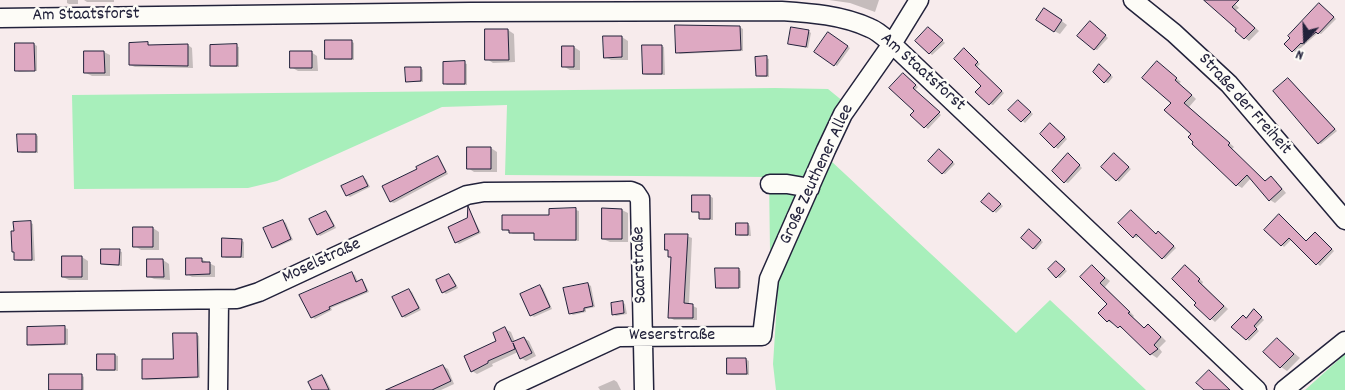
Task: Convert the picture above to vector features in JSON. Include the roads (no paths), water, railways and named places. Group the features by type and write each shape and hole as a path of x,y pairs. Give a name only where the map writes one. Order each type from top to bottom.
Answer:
{"street":[{"name":"Große Zeuthener Allee","path":"762,336 770,279 842,114 892,44 919,0"},
{"name":"Straße der Freiheit","path":"1133,0 1174,33 1229,84 1345,220"},
{"name":"Am Staatsforst","path":"0,18 154,8 528,6 781,11 823,14 847,19 871,28 892,44 1257,390"},
{"path":"770,184 787,184 810,188"},
{"name":"Moselstraße","path":"0,302 219,300 237,298 259,292 467,195 484,192 631,191 636,193"},
{"name":"Saarstraße","path":"636,193 640,199 644,390"},
{"path":"218,390 219,300"},
{"name":"Weserstraße","path":"504,390 618,337 762,336"},
{"path":"1284,390 1345,341"}]}
